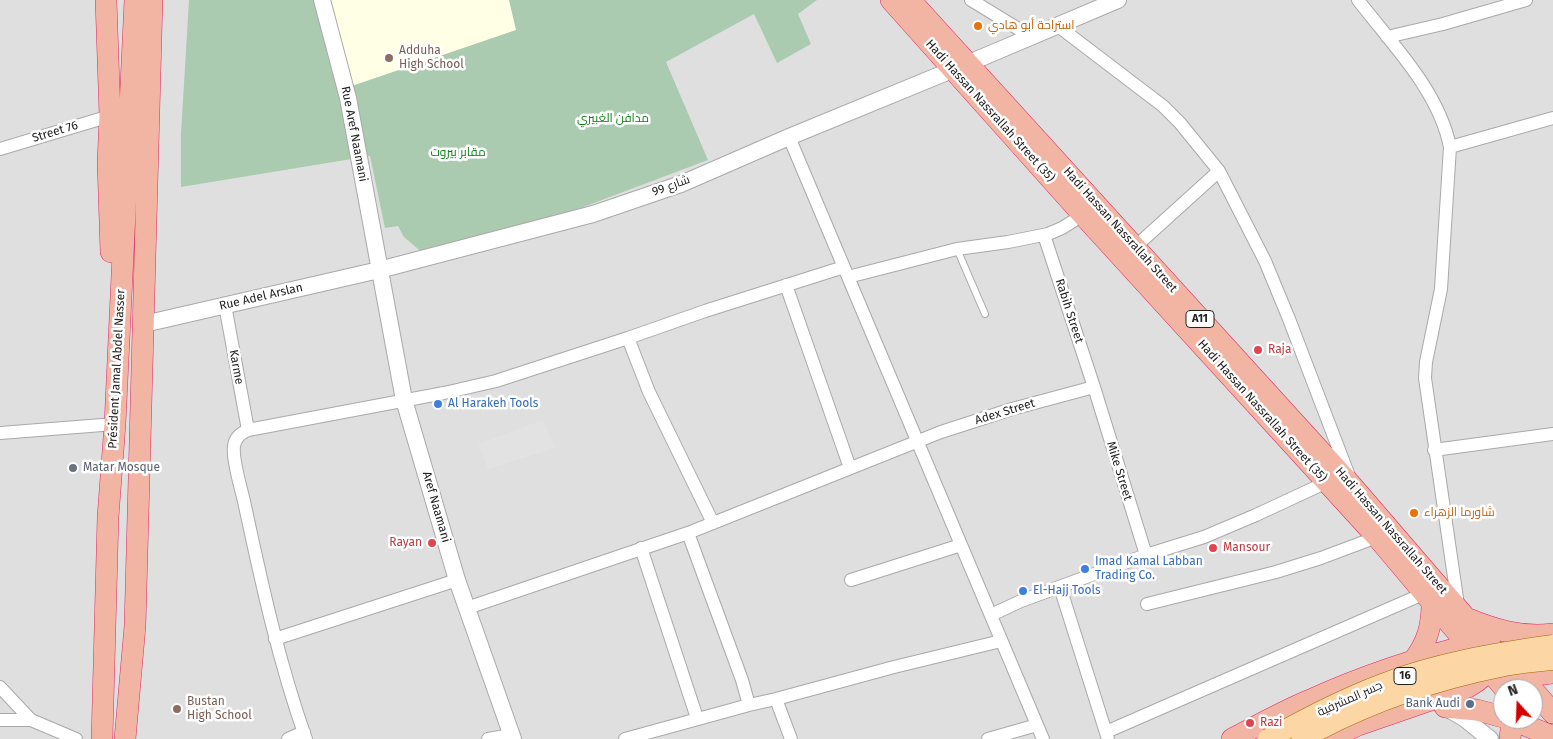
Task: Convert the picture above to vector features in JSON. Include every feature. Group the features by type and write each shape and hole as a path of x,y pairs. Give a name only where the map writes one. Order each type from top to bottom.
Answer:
{"highway":[{"path":"106,0 110,116 108,163 110,249 120,327"},
{"name":"Président Jamal Abdel Nasser","path":"102,739 108,517 115,424 135,0"},
{"name":"Président Jamal Abdel Nasser","path":"125,739 135,626 152,0"},
{"path":"145,294 158,236 166,0"},
{"name":"Hadi Hassan Nassrallah Street (35)","path":"891,0 961,66 1083,215 1327,482 1428,599 1481,644 1509,679"},
{"name":"Hadi Hassan Nassrallah Street","path":"910,0 961,66 1135,247 1353,488 1462,612 1481,644"},
{"path":"1414,660 1421,650 1430,628 1428,599"},
{"path":"1462,612 1485,625 1547,639"},
{"path":"1510,679 1512,649 1522,641 1547,639"},
{"path":"1232,739 1306,701 1375,673 1414,660 1481,644"},
{"path":"1516,679 1553,673"},
{"path":"1330,739 1358,725 1436,703 1479,681 1493,681"},
{"path":"1436,703 1493,714"},
{"name":"A11","path":"1543,705 1553,713"},
{"path":"1533,729 1551,737"}],"main road":[{"name":"جسر المشرفية","path":"1268,739 1337,702 1383,684 1423,670 1547,639"},
{"name":"جسر المشرفية","path":"1302,739 1366,708 1411,690 1501,666 1553,660"}],"street":[{"name":"Rue Aref Naamani","path":"322,0 348,98 379,270"},
{"path":"971,0 1030,36"},
{"name":"شارع 99","path":"379,270 592,214 681,184 1118,0"},
{"path":"1358,0 1426,89 1444,126 1450,147 1441,289 1425,370 1434,450 1462,612"},
{"path":"1387,37 1443,24 1526,0"},
{"path":"1058,26 1163,106 1219,171 1265,262 1333,432 1353,488"},
{"name":"Street 76","path":"0,149 110,116"},
{"path":"1450,147 1553,118"},
{"path":"789,137 1043,739"},
{"path":"1135,247 1219,171"},
{"path":"288,739 305,736 275,638 234,452 236,440 242,433 248,430 444,393 496,381 786,285 957,249 1044,235 1062,228 1083,215"},
{"name":"Rabih Street","path":"1044,235 1094,387"},
{"name":"Rue Adel Arslan","path":"144,324 379,270"},
{"name":"Aref Naamani","path":"379,270 404,400 457,580 512,737"},
{"path":"786,285 850,468"},
{"name":"Karme","path":"225,305 248,430"},
{"path":"628,338 649,392 713,523"},
{"name":"Adex Street","path":"467,608 688,533 917,441 1012,409 1094,387"},
{"name":"Mike Street","path":"1094,387 1146,555"},
{"path":"0,433 115,424"},
{"path":"1434,450 1553,434"},
{"path":"991,615 1146,555 1204,537 1327,482"},
{"path":"688,533 749,705"},
{"path":"1146,604 1276,572 1322,558 1376,537"},
{"path":"851,580 961,545"},
{"path":"641,548 697,718"},
{"path":"275,638 457,580"},
{"path":"1060,587 1107,736 1428,599"},
{"path":"625,739 697,718 1001,641"},
{"path":"0,687 31,720"},
{"path":"776,699 791,739"},
{"path":"1436,703 1464,718 1490,739"},
{"path":"0,720 31,720 76,739"},
{"path":"988,739 1037,725"},
{"path":"488,739 512,737"}],"lane":[{"path":"957,249 985,314"}],"shaded area":[{"path":"0,0 1553,0 1553,739 0,739"},
{"name":"Adduha High School","path":"325,0 509,0 517,30 352,86"},
{"path":"543,420 555,448 488,469 478,444"}],"green space":[{"name":"مقابر بيروت","path":"189,0 325,0 352,86 516,30 509,0 817,0 798,14 811,44 777,63 754,14 666,62 708,160 570,212 424,254 404,237 398,226 385,228 370,156 181,187 181,134"}],"place":[{"name":"استراحة أبو هادي","path":"978,26"},
{"name":"Adduha High School","path":"389,58"},
{"name":"Raja","path":"1258,350"},
{"name":"Al Harakeh Tools","path":"438,404"},
{"name":"Matar Mosque","path":"73,468"},
{"name":"شاورما الزهراء","path":"1414,513"},
{"name":"Rayan","path":"432,543"},
{"name":"Mansour","path":"1213,548"},
{"name":"Imad Kamal Labban Trading Co.","path":"1085,569"},
{"name":"El-Hajj Tools","path":"1023,591"},
{"name":"Bank Audi","path":"1470,704"},
{"name":"Bustan High School","path":"177,709"},
{"name":"Razi","path":"1250,723"}],"park label":[{"name":"مدافن الغبيري","path":"613,119"}]}
